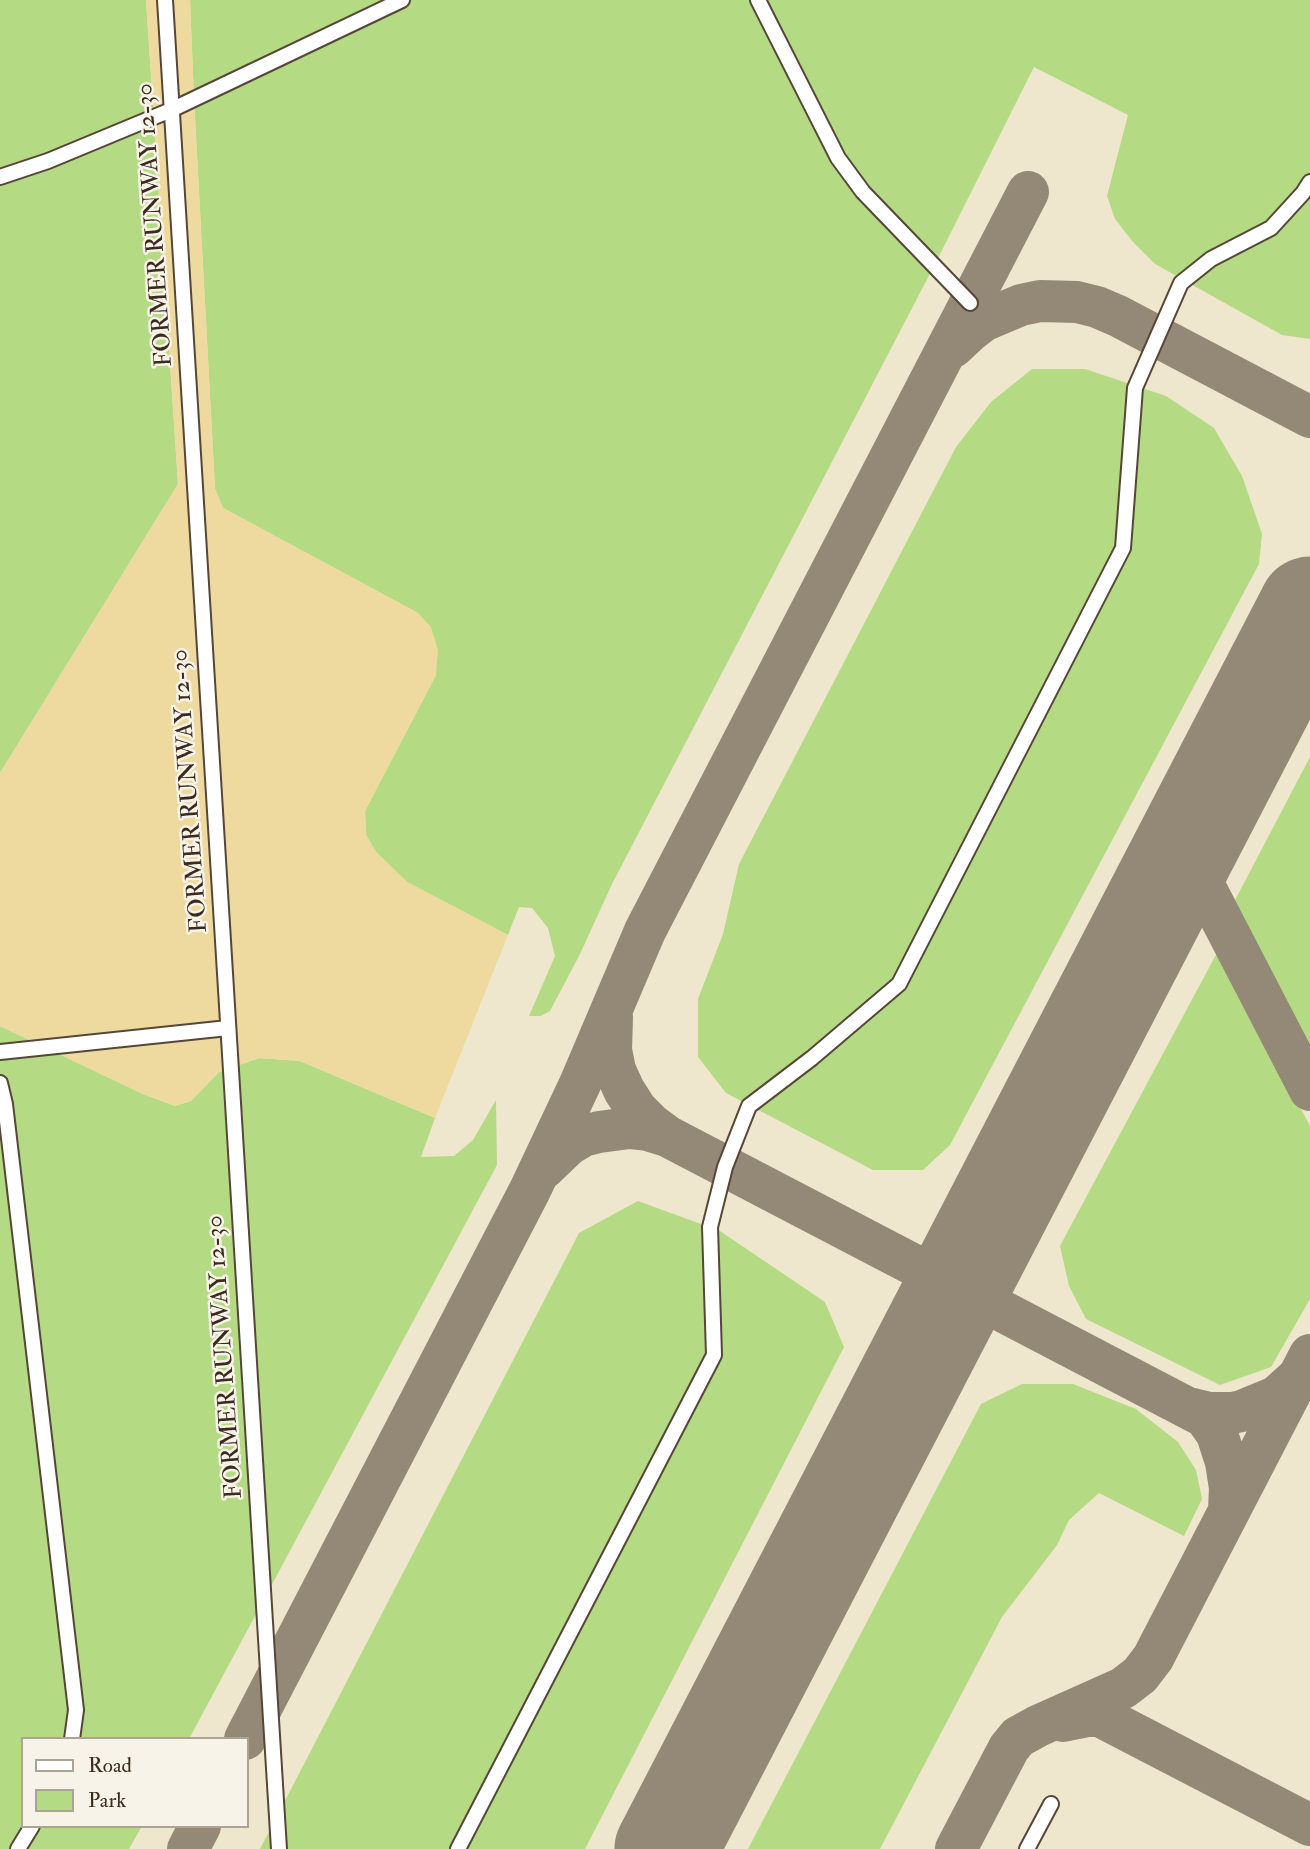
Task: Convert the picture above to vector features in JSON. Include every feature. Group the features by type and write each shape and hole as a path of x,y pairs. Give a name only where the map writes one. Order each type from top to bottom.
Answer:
{"lane":[{"name":"FORMER RUNWAY 12-30","path":"165,0 279,1849"},
{"path":"0,177 48,161 172,110 402,0"},
{"path":"758,0 838,158 868,197 970,303"},
{"path":"458,1849 714,1355 710,1227 724,1167 749,1106 812,1058 899,984 1123,548 1135,388 1181,283 1212,260 1271,228 1310,182"},
{"path":"0,1052 228,1028"},
{"path":"0,1083 5,1104 76,1710 72,1737"},
{"path":"1027,1849 1051,1804"},
{"path":"18,1849 31,1828"}],"green space":[{"path":"0,0 146,0 178,484 0,773"},
{"path":"190,0 1310,0 1310,339 1282,335 1155,264 1115,219 1107,196 1128,115 1034,67 934,266 612,884 550,1011 541,1016 529,1016 555,956 548,928 532,908 519,907 508,935 407,882 376,852 366,835 365,811 436,675 418,613 223,508 215,489"},
{"path":"1032,369 1085,369 1166,396 1214,428 1242,476 1262,534 1259,564 950,1145 923,1170 873,1170 726,1093 698,1057 698,999 723,934 739,864 956,447 991,402"},
{"path":"1310,757 1310,1054 1233,904"},
{"path":"1218,951 1310,1126 1310,1299 1271,1367 1220,1385 1086,1319 1069,1286 1060,1246"},
{"path":"0,1026 143,1094 175,1106 191,1101 219,1072 259,1058 300,1061 435,1118 421,1157 454,1156 473,1140 496,1100 497,1165 190,1737 21,1737 21,1828 141,1828 129,1849 0,1849"},
{"path":"638,1201 720,1231 825,1302 844,1347 585,1849 260,1849 579,1233"},
{"path":"1022,1384 1073,1384 1136,1409 1178,1442 1196,1470 1202,1499 1184,1536 1099,1493 1069,1520 1057,1545 1002,1617 880,1849 748,1849 981,1404"}],"sand":[{"path":"146,0 190,0 215,489 223,508 418,613 431,627 438,650 436,675 365,811 366,835 376,852 407,882 508,935 435,1118 300,1061 259,1058 219,1072 191,1101 175,1106 143,1094 0,1026 0,773 178,484"}],"taxiway":[{"path":"246,1737 530,1190 580,1084 645,931 1028,192"},
{"path":"953,347 983,321 1021,305 1040,301 1077,302 1118,316 1310,417"},
{"path":"1185,849 1310,1090"},
{"path":"612,1017 611,1050 615,1070 636,1109 652,1125 667,1136 1205,1417 1217,1434 1226,1462 1230,1488 1229,1511"},
{"path":"544,1168 568,1145 583,1136 629,1128 667,1136"},
{"path":"956,1849 1009,1748 1018,1737 1123,1688 1140,1675 1153,1658 1310,1355"},
{"path":"1188,1408 1209,1413 1242,1411 1276,1397 1296,1379"},
{"path":"1063,1721 1100,1716 1310,1825"},
{"path":"188,1849 199,1828"}],"runway":[{"path":"666,1849 1310,608"}]}
